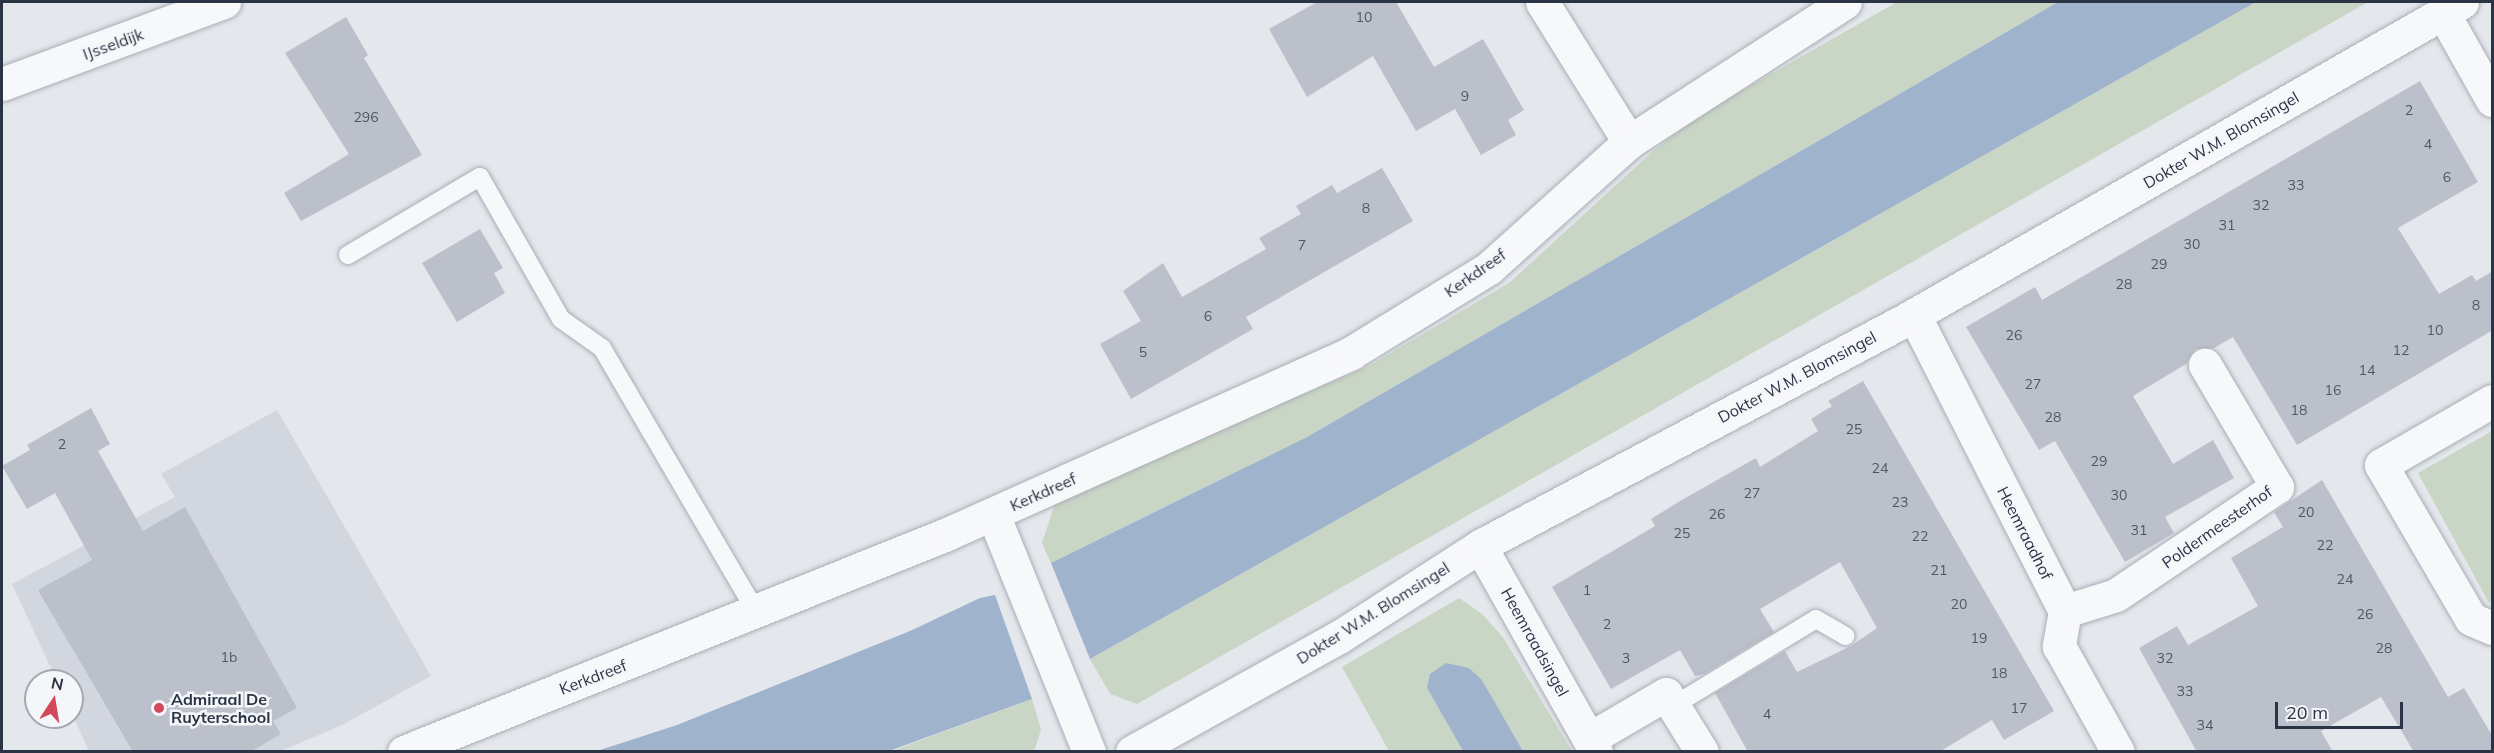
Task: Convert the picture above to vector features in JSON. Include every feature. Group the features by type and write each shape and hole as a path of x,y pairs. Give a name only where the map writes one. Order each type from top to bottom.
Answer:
{"street":[{"name":"IJsseldijk","path":"2,84 224,2"},
{"path":"1542,2 1629,142"},
{"name":"Kerkdreef","path":"404,752 756,612 993,514 1351,353 1489,268 1629,142 1845,2"},
{"path":"2452,7 2493,100"},
{"name":"Dokter W.M. Blomsingel","path":"1132,752 1339,637 1480,546 1914,315 2452,7"},
{"name":"Heemraadhof","path":"1914,315 2065,611"},
{"name":"Poldermeesterhof","path":"2065,611 2116,595 2277,487 2205,365"},
{"path":"2493,401 2381,465 2471,619 2493,628"},
{"path":"993,514 1089,752"},
{"name":"Heemraadsingel","path":"1480,546 1593,745 1666,694 1673,706"},
{"path":"2065,611 2059,646 2118,752"},
{"path":"1673,706 1702,752"}],"lane":[{"path":"348,255 480,177 561,319 602,348 756,612"},
{"path":"1673,706 1816,619 1846,636"}],"shaded area":[{"path":"277,410 431,676 342,725 281,751 89,751 79,729 84,729 84,669 51,669 12,584 175,497 161,474"}],"green space":[{"path":"1897,2 2058,2 1307,437 1051,563 1042,543 1056,501 1369,366 1509,283 1652,152 1696,117"},
{"path":"2256,2 2368,2 1137,704 1110,694 1090,659"},
{"path":"2492,431 2492,601 2489,603 2418,473"},
{"path":"1459,598 1482,614 1503,637 1572,751 1523,751 1482,680 1427,688 1463,751 1389,751 1342,667"},
{"path":"1032,699 1041,730 1034,751 889,752"}],"water":[{"path":"2058,2 2256,2 1090,659 1051,563 1307,437"},
{"path":"995,595 1032,699 889,751 597,751 677,725 910,631 980,598"},
{"path":"1446,663 1469,668 1482,680 1523,751 1463,751 1427,688 1430,674"}],"building":[{"path":"1317,2 1396,2 1434,67 1483,39 1524,110 1508,120 1516,135 1481,155 1455,109 1416,131 1373,56 1307,97 1269,29"},
{"path":"346,17 368,55 364,58 422,155 301,221 284,193 349,154 285,53"},
{"path":"2420,81 2478,182 2398,228 2439,294 2472,275 2476,281 2493,271 2493,330 2297,445 2233,337 2214,348 2195,349 2186,364 2133,396 2173,464 2213,440 2234,478 2165,517 2174,533 2125,562 2055,441 2039,450 1966,327 2035,287 2042,300"},
{"path":"1382,168 1413,221 1246,317 1253,329 1131,399 1100,344 1141,321 1123,291 1163,263 1182,297 1266,249 1259,238 1301,214 1296,206 1332,185 1337,193"},
{"path":"480,229 503,268 494,273 505,293 457,322 422,263"},
{"path":"1863,381 2054,711 2004,740 1992,720 1939,752 1748,752 1715,693 1785,651 1797,672 1851,646 1877,628 1840,562 1760,609 1774,632 1704,674 1695,676 1680,650 1611,689 1552,587 1655,526 1651,519 1680,501 1756,458 1760,467 1818,431 1811,419 1832,406 1828,401"},
{"path":"91,408 110,444 98,451 143,531 185,507 297,708 273,721 281,734 250,752 133,752 38,590 92,560 55,493 27,509 2,466 30,450 27,445"},
{"path":"2322,480 2448,697 2464,688 2493,737 2493,752 2414,752 2381,697 2321,731 2333,752 2197,752 2139,648 2177,626 2188,645 2258,606 2231,558 2283,527 2274,512"}],"place":[{"name":"Admiraal De Ruyterschool","path":"159,708"}]}
